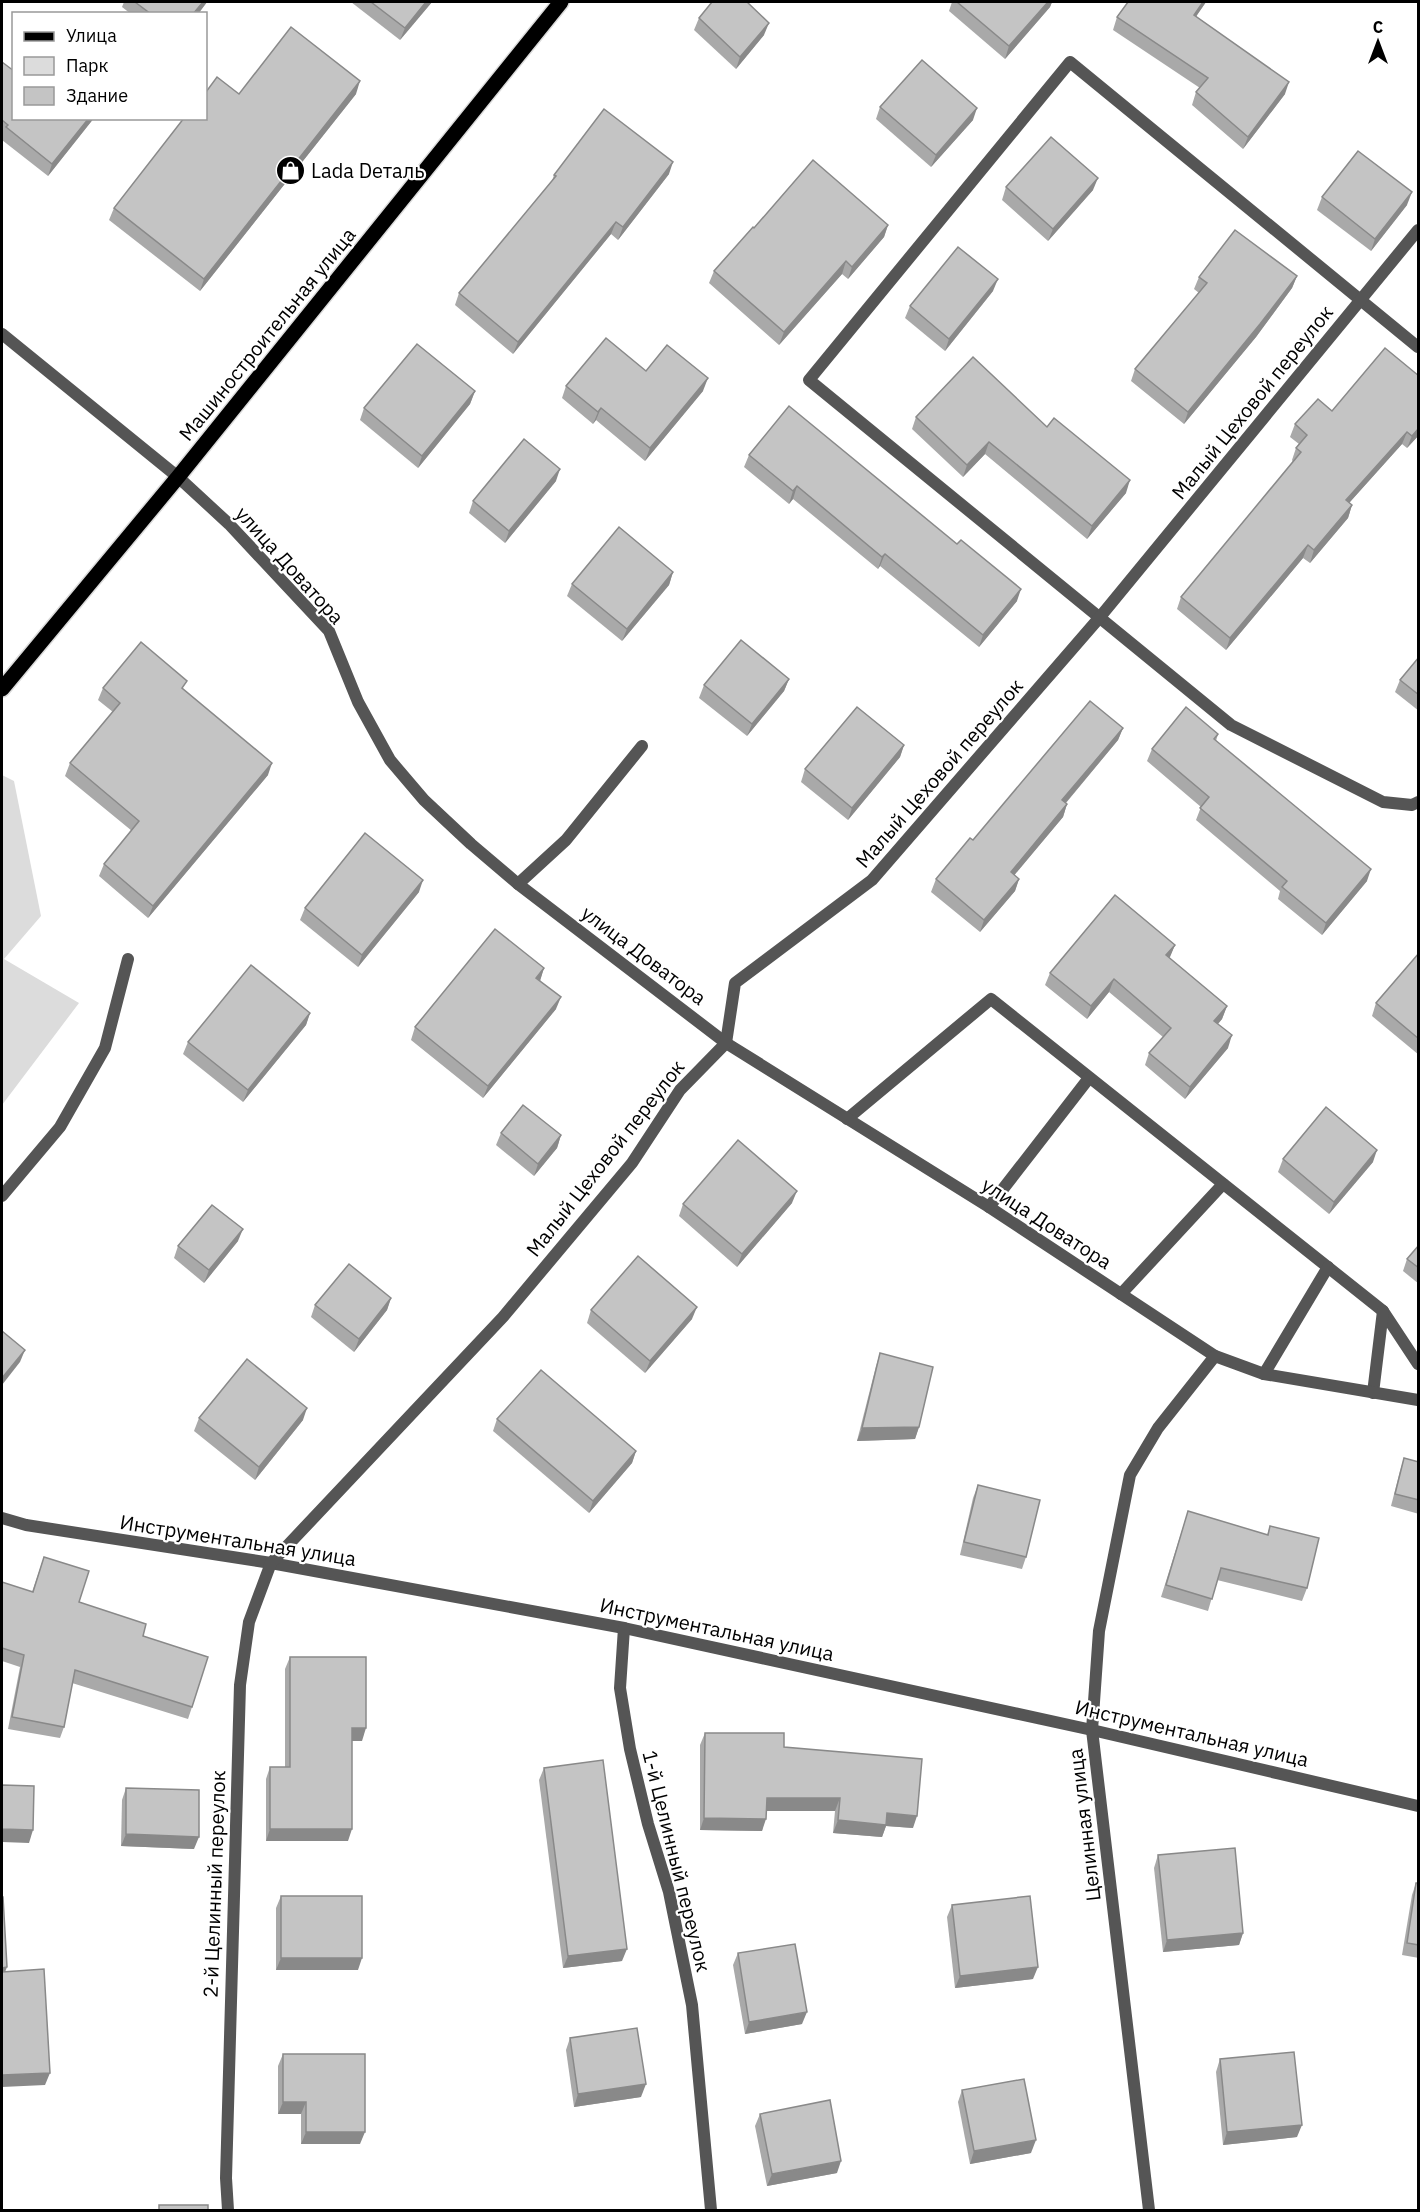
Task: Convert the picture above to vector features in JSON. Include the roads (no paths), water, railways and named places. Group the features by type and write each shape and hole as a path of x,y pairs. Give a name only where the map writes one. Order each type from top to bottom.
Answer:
{"main road":[{"name":"Машиностроительная улица","path":"2,689 178,477 561,2"}],"street":[{"path":"1419,347 1070,62 809,380 1232,725 1383,802 1412,805 1419,801"},
{"name":"Малый Цеховой переулок","path":"271,1563 503,1317 632,1163 680,1090 726,1043 735,983 872,880 1100,617 1419,230"},
{"name":"улица Доватора","path":"2,334 178,477 229,524 329,631 358,702 390,760 424,801 518,884 726,1043 989,1208 1215,1356 1264,1374 1419,1400"},
{"path":"518,884 566,840 642,746"},
{"path":"2,1196 60,1127 105,1048 128,959"},
{"path":"847,1119 991,999 1383,1311 1419,1364"},
{"path":"989,1208 1089,1078"},
{"path":"1120,1294 1223,1184"},
{"path":"1264,1374 1328,1267"},
{"path":"1373,1394 1383,1311"},
{"name":"Целинная улица","path":"1149,2211 1092,1730 1099,1631 1130,1475 1158,1428 1215,1356"},
{"name":"Инструментальная улица","path":"2,1518 26,1525 271,1563 624,1628 1092,1730 1419,1806"},
{"name":"2-й Целинный переулок","path":"228,2211 226,2178 240,1685 249,1622 271,1563"},
{"name":"1-й Целинный переулок","path":"624,1628 620,1688 630,1749 648,1824 669,1892 692,2005 711,2211"}],"place":[{"name":"Lada Dеталь","path":"290,170"}]}
